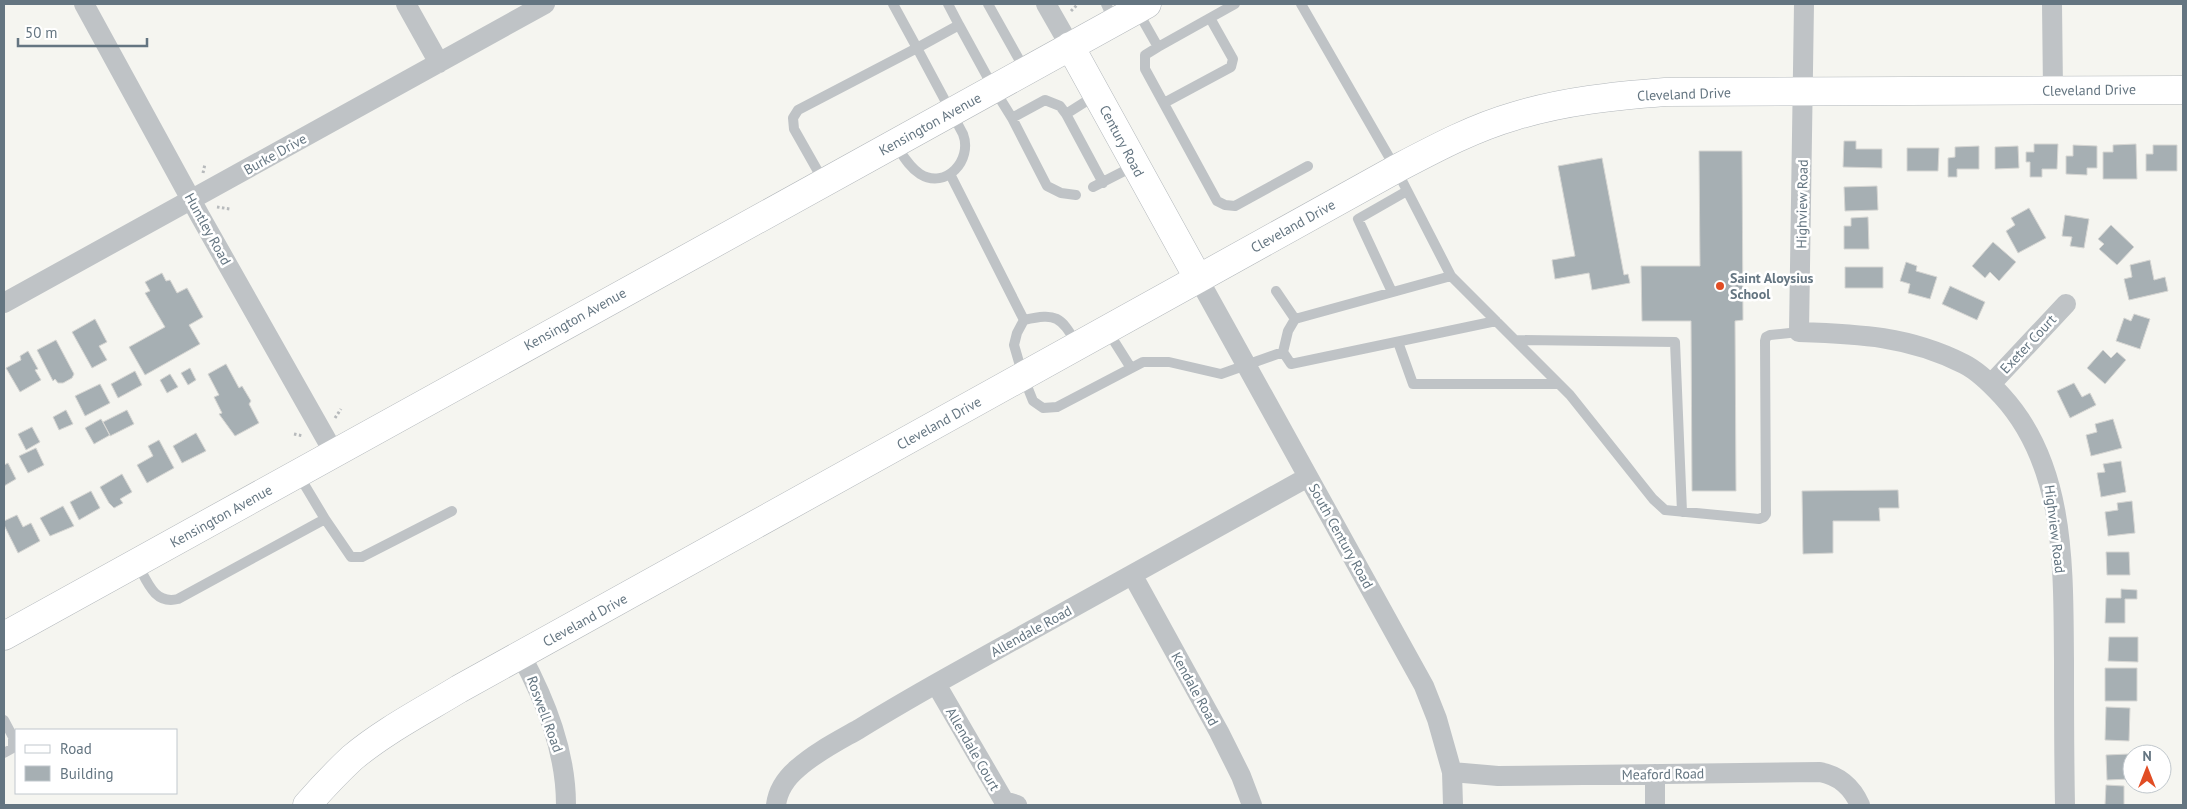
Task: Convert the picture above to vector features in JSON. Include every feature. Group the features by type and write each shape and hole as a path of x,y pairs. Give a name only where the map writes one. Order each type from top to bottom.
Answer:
{"street":[{"name":"Huntley Road","path":"84,4 191,200 334,453"},
{"path":"406,4 439,63"},
{"name":"Burke Drive","path":"4,304 545,4"},
{"name":"Century Road","path":"1046,4 1198,278"},
{"name":"Highview Road","path":"1804,4 1799,332 1865,334 1901,340 1934,350 1966,365 1991,384 2016,412 2033,439 2046,469 2054,501 2063,605 2065,805"},
{"path":"2052,4 2052,91"},
{"name":"Kensington Avenue","path":"4,636 994,89 1070,46 1126,10"},
{"name":"Cleveland Drive","path":"307,805 330,779 354,757 389,731 490,672 1198,278 1402,180 1443,144 1494,123 1556,105 1595,98 1666,92 2183,90"},
{"name":"South Century Road","path":"1198,278 1424,686 1437,719 1452,772 1453,805"},
{"name":"Exeter Court","path":"1991,384 2066,304"},
{"name":"Allendale Road","path":"776,805 777,793 785,781 799,767 826,748 1085,600 1133,576 1308,477"},
{"name":"Kendale Road","path":"1133,576 1228,750 1241,776 1252,805"},
{"name":"Roswell Road","path":"521,655 531,673 557,738 566,790 566,805"},
{"name":"Allendale Court","path":"936,684 1004,801 1017,805"},
{"name":"Meaford Road","path":"1452,772 1498,776 1820,772 1831,774 1845,782 1854,793 1860,805"},
{"path":"1655,774 1655,805"}],"lane":[{"path":"893,4 952,112 963,134 966,148 962,162 950,174 937,178 920,174 909,164 895,143"},
{"path":"948,4 1012,118 1047,186 1060,193 1076,195"},
{"path":"988,4 1026,70"},
{"path":"1235,4 1145,55 1144,69 1217,201 1224,205 1235,206 1308,166"},
{"path":"1301,4 1402,180 1451,276 1559,384 1653,499 1665,510 1759,520 1764,518 1766,514 1766,337 1799,332"},
{"path":"1126,10 1158,47"},
{"path":"1164,104 1231,67 1233,59 1210,18"},
{"path":"824,182 794,129 793,118 798,110 959,25"},
{"path":"1066,114 1097,95"},
{"path":"1012,118 1045,100 1060,106 1066,114 1098,185 1135,165"},
{"path":"950,174 1024,320"},
{"path":"1392,292 1358,219 1402,180"},
{"path":"1451,276 1296,319 1288,331 1283,352 1291,364 1496,321"},
{"path":"1276,290 1296,319"},
{"path":"1078,345 1064,323 1054,318 1040,316 1024,320 1017,333 1014,345 1033,401 1043,408 1057,407 1143,362 1169,362 1221,374 1283,352"},
{"path":"1106,330 1131,368"},
{"path":"1515,340 1675,342 1682,512"},
{"path":"1398,342 1413,384 1559,384"},
{"path":"297,473 324,520 351,557 357,558 452,511"},
{"path":"137,562 154,594 160,599 169,601 178,599 324,520"},
{"path":"4,720 13,737 13,748 4,753"}],"path":[{"path":"1070,12 1077,5"},
{"path":"217,207 230,210"},
{"path":"333,424 340,409"}],"building":[{"path":"1844,141 1856,141 1856,149 1882,149 1882,168 1843,167"},
{"path":"2034,144 2058,144 2057,169 2042,169 2042,177 2030,177 2030,162 2026,162 2026,152 2034,152"},
{"path":"2136,144 2137,179 2103,179 2103,152 2113,152 2113,145"},
{"path":"2073,145 2097,146 2097,168 2087,168 2087,175 2066,174 2066,156 2073,156"},
{"path":"2153,145 2177,145 2177,171 2146,171 2146,154 2153,154"},
{"path":"1979,146 1979,169 1957,169 1957,177 1948,177 1948,158 1955,157 1955,147"},
{"path":"2018,146 2019,168 1995,169 1995,147"},
{"path":"1907,148 1939,148 1938,171 1907,171"},
{"path":"1699,151 1742,151 1743,320 1735,321 1736,491 1692,491 1691,321 1642,321 1641,266 1700,266"},
{"path":"1602,158 1624,275 1628,274 1630,283 1592,290 1589,273 1555,279 1552,260 1575,256 1558,166"},
{"path":"1877,186 1878,210 1845,211 1844,187"},
{"path":"2029,208 2046,238 2018,253 2006,231 2015,225 2011,218"},
{"path":"2065,215 2089,219 2084,248 2070,246 2072,237 2062,236"},
{"path":"1868,217 1869,249 1844,249 1844,226 1851,226 1851,218"},
{"path":"2111,225 2134,247 2117,265 2099,249 2104,244 2098,239"},
{"path":"1993,242 2016,262 1999,281 1990,272 1985,278 1972,266"},
{"path":"2150,260 2154,280 2165,277 2168,291 2129,300 2124,279 2132,277 2130,265"},
{"path":"1906,262 1917,266 1916,271 1937,277 1930,299 1908,293 1910,284 1900,281"},
{"path":"1845,267 1883,267 1883,288 1845,288"},
{"path":"162,273 166,281 170,280 177,293 187,288 203,317 189,325 200,344 145,375 129,347 165,327 145,293 150,291 145,282"},
{"path":"1950,286 1985,302 1977,320 1942,304"},
{"path":"2134,314 2150,319 2140,349 2116,341 2124,318 2131,321"},
{"path":"95,319 107,342 99,346 107,360 92,368 72,332"},
{"path":"56,340 74,374 72,378 63,383 58,383 55,379 53,381 37,350"},
{"path":"2103,350 2111,358 2117,352 2126,360 2105,384 2087,368"},
{"path":"28,351 38,369 35,370 41,380 20,392 6,368 21,360 20,356"},
{"path":"226,364 239,388 242,386 251,401 249,404 259,423 235,436 219,414 222,413 214,397 219,395 208,374"},
{"path":"190,368 196,380 188,385 181,373"},
{"path":"135,371 142,385 118,398 111,384"},
{"path":"170,374 178,387 167,393 160,380"},
{"path":"2074,383 2082,397 2090,393 2096,405 2070,418 2057,391"},
{"path":"100,384 110,403 85,416 75,396"},
{"path":"66,410 73,424 59,430 53,417"},
{"path":"127,410 134,424 110,436 103,422"},
{"path":"101,419 110,435 94,444 85,428"},
{"path":"2113,419 2122,448 2091,456 2086,435 2097,432 2095,424"},
{"path":"32,427 40,442 26,450 18,434"},
{"path":"196,433 206,451 182,463 173,446"},
{"path":"159,440 174,468 147,483 137,465 153,456 148,446"},
{"path":"36,448 44,465 28,473 19,456"},
{"path":"2121,461 2126,492 2101,497 2097,473 2105,472 2103,464"},
{"path":"8,463 16,479 4,486 4,465"},
{"path":"122,474 132,492 120,499 123,503 114,508 100,487"},
{"path":"1898,490 1899,508 1879,508 1880,521 1833,521 1833,553 1803,554 1802,491"},
{"path":"91,491 100,508 79,520 70,502"},
{"path":"2132,501 2135,533 2108,536 2105,512 2118,510 2117,503"},
{"path":"63,506 74,526 50,536 40,518"},
{"path":"17,515 23,527 31,523 40,541 18,553 4,525 4,521"},
{"path":"2106,552 2129,552 2130,575 2107,575"},
{"path":"2121,589 2137,590 2137,599 2125,599 2125,623 2105,623 2106,598 2121,598"},
{"path":"2109,637 2138,637 2138,662 2108,661"},
{"path":"2105,668 2137,668 2137,701 2105,701"},
{"path":"2106,707 2130,708 2129,741 2105,740"},
{"path":"2122,754 2122,779 2107,780 2106,755"},
{"path":"2106,785 2122,786 2124,805 2105,805"}],"place":[{"name":"Saint Aloysius School","path":"1720,286"}]}
